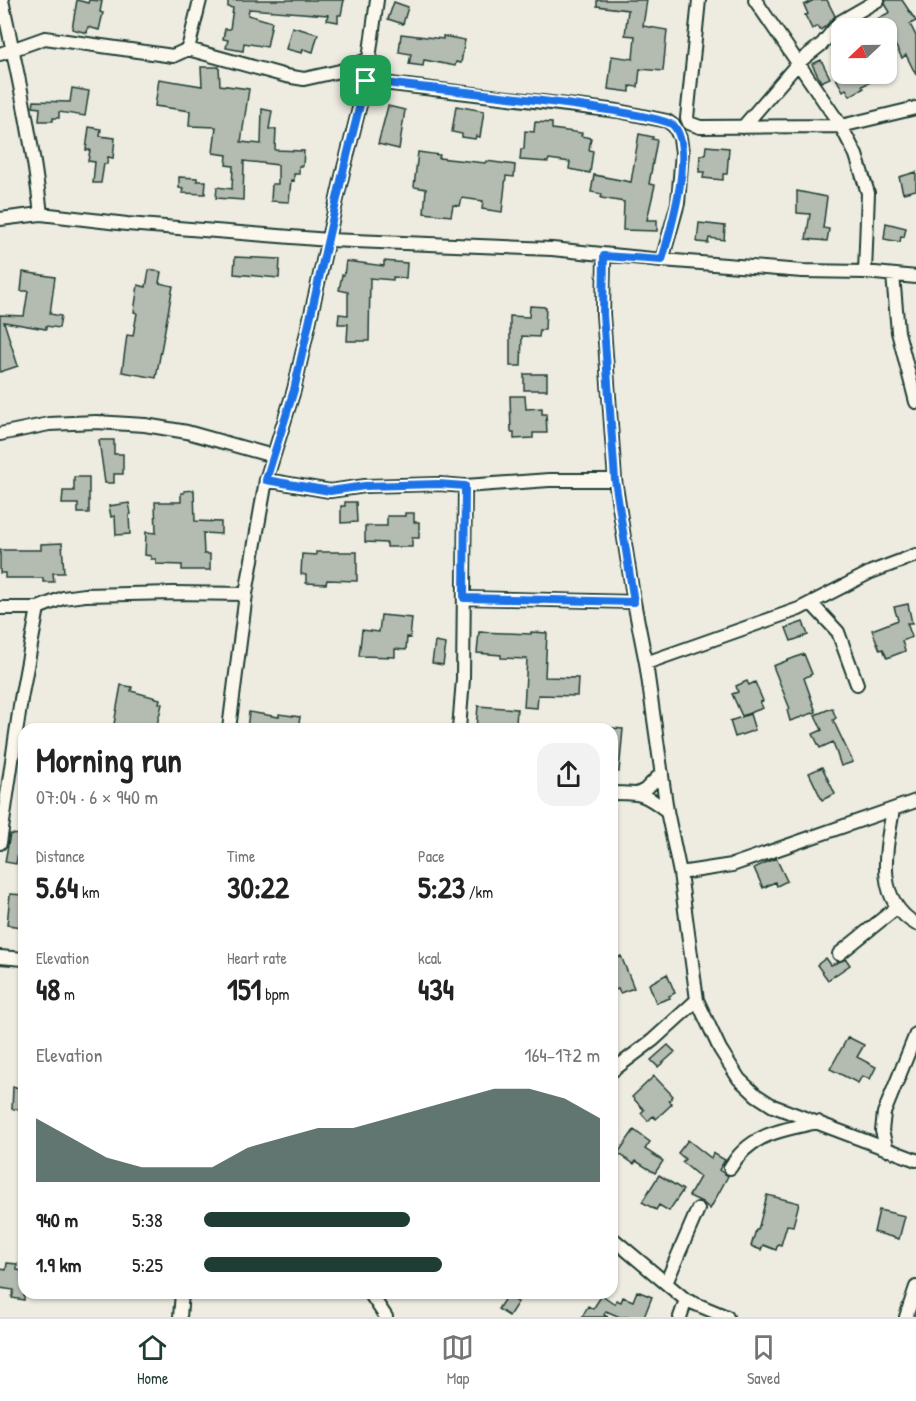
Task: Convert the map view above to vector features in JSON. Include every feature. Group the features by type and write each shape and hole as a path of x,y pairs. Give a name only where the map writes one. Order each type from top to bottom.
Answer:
{"street":[{"path":"2,0 6,52 36,172 40,214"},
{"path":"6,52 45,38 172,56 188,49 200,0"},
{"path":"230,723 246,594 266,480 294,390 366,81 377,0"},
{"path":"699,0 688,123 700,128 842,126 916,108"},
{"path":"755,0 842,126 856,155 868,193 865,272"},
{"path":"743,127 799,62 822,44 840,22 878,0"},
{"path":"188,49 304,79 340,71 369,59"},
{"path":"366,81 618,111 667,121 674,126 680,138 682,152 678,203 662,260"},
{"path":"0,219 40,214 127,224 329,240 552,249 604,256 802,271 865,272 916,278"},
{"path":"604,256 603,314 615,480 646,663 667,811 680,873 697,1000 720,1049 739,1078 756,1095 773,1106 916,1160"},
{"path":"894,275 898,332 916,402"},
{"path":"0,434 49,424 96,422 146,425 187,432 273,456"},
{"path":"266,480 330,491 386,485 465,486 549,480 615,480"},
{"path":"459,723 463,679 465,486"},
{"path":"646,663 811,603 870,572 916,555"},
{"path":"0,608 38,608 63,598 85,595 246,594"},
{"path":"464,598 634,602"},
{"path":"811,603 838,632 857,684"},
{"path":"0,843 21,699 38,608"},
{"path":"639,794 662,773"},
{"path":"618,792 648,797 667,811"},
{"path":"680,873 732,865 916,801"},
{"path":"893,810 885,860 886,880 896,908 904,918 916,924"},
{"path":"839,954 896,908"},
{"path":"0,957 18,958"},
{"path":"618,1066 653,1040 697,1000"},
{"path":"887,1150 882,1131 884,1113 916,1034"},
{"path":"730,1168 737,1156 752,1142 782,1131 818,1122"},
{"path":"666,1283 698,1209"},
{"path":"618,1243 686,1300 727,1317"},
{"path":"906,1317 916,1287"},
{"path":"180,1317 182,1299"},
{"path":"374,1299 386,1317"},
{"path":"680,1317 686,1300"}],"building":[{"path":"77,0 88,3 89,0 102,1 100,12 103,13 99,30 88,27 87,33 72,29"},
{"path":"228,0 344,0 341,15 338,15 338,22 327,20 328,15 249,9 248,15 272,22 267,47 244,43 243,51 226,48 228,40 223,39 225,29 230,29 233,8 228,7"},
{"path":"597,0 647,0 643,26 667,30 663,71 640,69 638,87 630,86 630,92 608,89 612,56 633,59 635,36 625,35 628,10 597,6"},
{"path":"814,0 827,0 835,16 820,30 818,26 812,29 805,15 808,14 804,5"},
{"path":"886,0 902,0 916,21 910,24 916,36 916,75 906,55 902,58 897,48 897,18 879,18 890,12 885,4"},
{"path":"394,2 408,7 403,24 388,19"},
{"path":"292,27 318,34 313,52 303,49 302,53 286,49"},
{"path":"401,34 443,39 443,36 465,40 461,63 456,62 455,66 424,60 423,66 409,64 411,54 399,52"},
{"path":"821,60 830,78 821,82 812,64"},
{"path":"201,67 219,67 220,85 249,89 241,142 261,144 262,109 272,111 269,129 276,129 275,150 304,151 303,166 299,166 299,174 294,174 294,181 291,180 289,202 271,201 272,184 278,184 278,165 244,161 243,200 216,198 217,187 232,189 233,166 226,165 227,155 213,153 216,127 189,126 190,111 155,106 159,79 202,86"},
{"path":"839,84 866,84 862,86 864,88 850,96 846,89 843,91"},
{"path":"72,88 89,91 85,116 59,112 59,118 53,118 53,121 39,121 40,108 33,107 34,101 70,102"},
{"path":"388,106 405,110 399,149 378,144"},
{"path":"456,106 484,111 480,137 476,136 475,139 462,137 462,134 452,132"},
{"path":"535,122 552,123 552,129 582,133 581,136 591,138 589,150 593,151 590,173 569,169 570,162 549,159 548,162 520,160 521,149 524,149 525,131 534,132"},
{"path":"89,127 101,129 100,136 115,138 113,158 108,157 107,164 104,164 101,183 93,183 95,162 88,161 90,150 86,150"},
{"path":"639,134 657,140 649,184 655,185 647,220 657,220 657,231 623,230 624,202 601,198 602,194 591,192 594,175 631,182"},
{"path":"706,146 729,148 727,174 723,174 723,180 703,178 704,172 699,172 700,155 705,155"},
{"path":"418,152 440,155 439,158 515,165 514,177 506,176 502,212 482,209 483,201 462,198 460,206 453,205 451,216 424,213 426,189 414,187"},
{"path":"916,172 916,190 903,193 899,177"},
{"path":"179,177 206,181 205,194 182,193 183,189 179,188"},
{"path":"797,191 827,197 823,228 829,229 827,241 806,239 810,214 797,213"},
{"path":"699,223 725,226 724,240 709,238 708,243 697,242"},
{"path":"886,223 906,228 900,242 884,239"},
{"path":"235,257 280,259 279,278 234,274"},
{"path":"346,261 384,266 384,261 407,263 406,278 393,277 393,280 370,278 369,341 347,341 348,324 338,324 339,314 348,315 348,292 339,290"},
{"path":"149,270 161,272 159,283 173,286 156,378 122,372 127,335 133,336 138,285 146,287"},
{"path":"23,272 55,277 50,314 61,316 59,328 46,326 46,329 4,322 18,366 0,372 0,315 24,316 28,291 21,291"},
{"path":"530,306 546,307 545,330 540,330 539,337 522,336 521,366 510,366 510,316 529,317"},
{"path":"524,374 547,374 547,390 524,390"},
{"path":"510,396 525,396 526,409 542,408 542,414 546,414 547,433 533,433 533,438 514,439 514,432 511,432"},
{"path":"99,440 114,440 114,454 123,454 123,474 114,474 114,483 105,483"},
{"path":"74,477 89,477 89,513 78,513 78,504 62,504 63,491 74,491"},
{"path":"194,490 195,521 221,522 221,534 203,533 204,554 210,554 210,570 182,570 182,565 156,564 156,559 145,555 146,532 156,533 155,502 181,502 181,493"},
{"path":"345,502 356,502 357,522 341,523 341,506 345,506"},
{"path":"129,503 130,534 116,535 115,516 111,517 109,506"},
{"path":"405,513 414,513 414,522 419,522 419,538 412,538 412,547 387,547 387,543 365,542 365,526 387,526 387,516 405,516"},
{"path":"62,543 64,573 53,573 54,582 43,582 43,578 5,578 5,573 0,573 0,550 41,550 41,544"},
{"path":"316,552 357,552 357,581 327,580 326,584 306,583 306,575 301,574 302,554 316,555"},
{"path":"908,604 912,623 907,623 912,637 902,641 905,651 887,658 883,649 880,650 872,630 898,620 894,607"},
{"path":"381,615 412,618 406,650 395,649 395,657 359,656 362,630 379,632"},
{"path":"803,622 808,635 791,641 786,628"},
{"path":"479,632 547,633 545,677 578,678 577,696 538,695 537,708 524,707 527,659 501,658 501,655 477,653"},
{"path":"435,642 446,644 443,665 432,663"},
{"path":"804,654 812,674 804,678 816,712 790,721 787,710 790,709 773,666"},
{"path":"747,681 749,685 755,682 763,701 760,702 763,708 742,716 732,694 738,692 736,686"},
{"path":"121,685 132,687 131,691 160,699 159,703 162,704 157,723 114,723"},
{"path":"478,706 517,709 516,723 477,723"},
{"path":"832,708 836,718 833,720 853,762 841,766 833,742 820,748 813,734 822,730 815,715"},
{"path":"249,712 279,717 279,714 300,717 299,723 248,723"},
{"path":"750,714 755,730 735,737 730,721"},
{"path":"618,729 623,729 618,772"},
{"path":"822,767 835,794 822,800 809,773"},
{"path":"10,834 18,835 16,864 5,862"},
{"path":"776,858 787,881 777,886 775,882 763,888 754,868"},
{"path":"10,894 18,895 18,926 7,925"},
{"path":"621,956 634,988 620,993 618,989 618,957"},
{"path":"826,958 831,965 846,959 850,965 828,980 817,965"},
{"path":"667,974 675,993 669,996 670,998 656,1003 649,984"},
{"path":"848,1037 864,1045 857,1057 876,1067 870,1079 862,1076 858,1083 830,1069"},
{"path":"668,1045 675,1052 658,1067 651,1060"},
{"path":"654,1076 673,1096 669,1101 672,1104 656,1119 653,1116 648,1121 641,1113 644,1110 632,1097"},
{"path":"13,1087 18,1087 18,1109 12,1109"},
{"path":"634,1130 650,1142 645,1149 663,1161 655,1173 636,1161 634,1164 618,1153"},
{"path":"688,1140 711,1158 713,1153 725,1160 719,1170 728,1176 710,1209 689,1196 700,1177 682,1162 685,1159 678,1153"},
{"path":"659,1175 683,1190 669,1211 659,1205 656,1210 642,1202"},
{"path":"767,1195 799,1203 793,1226 787,1225 781,1245 778,1244 776,1250 763,1245 761,1250 751,1246 756,1230 758,1230"},
{"path":"879,1210 905,1216 899,1239 874,1232"},
{"path":"7,1263 17,1264 18,1299 12,1298 14,1290 0,1288 0,1269 6,1270"},
{"path":"637,1291 652,1297 644,1317 620,1317 606,1311 604,1315 608,1317 582,1317 588,1306 593,1309 599,1299 608,1299 615,1304 616,1300 621,1302 623,1297 633,1301"},
{"path":"504,1299 513,1299 518,1302 509,1316 498,1309"}],"route":[{"path":"366,81 618,111 667,121 674,126 680,138 682,152 678,203 662,260 604,256 603,314 615,480 634,602 464,598 465,486 438,484 365,486 330,491 266,480 294,390 333,214 366,81"}]}
